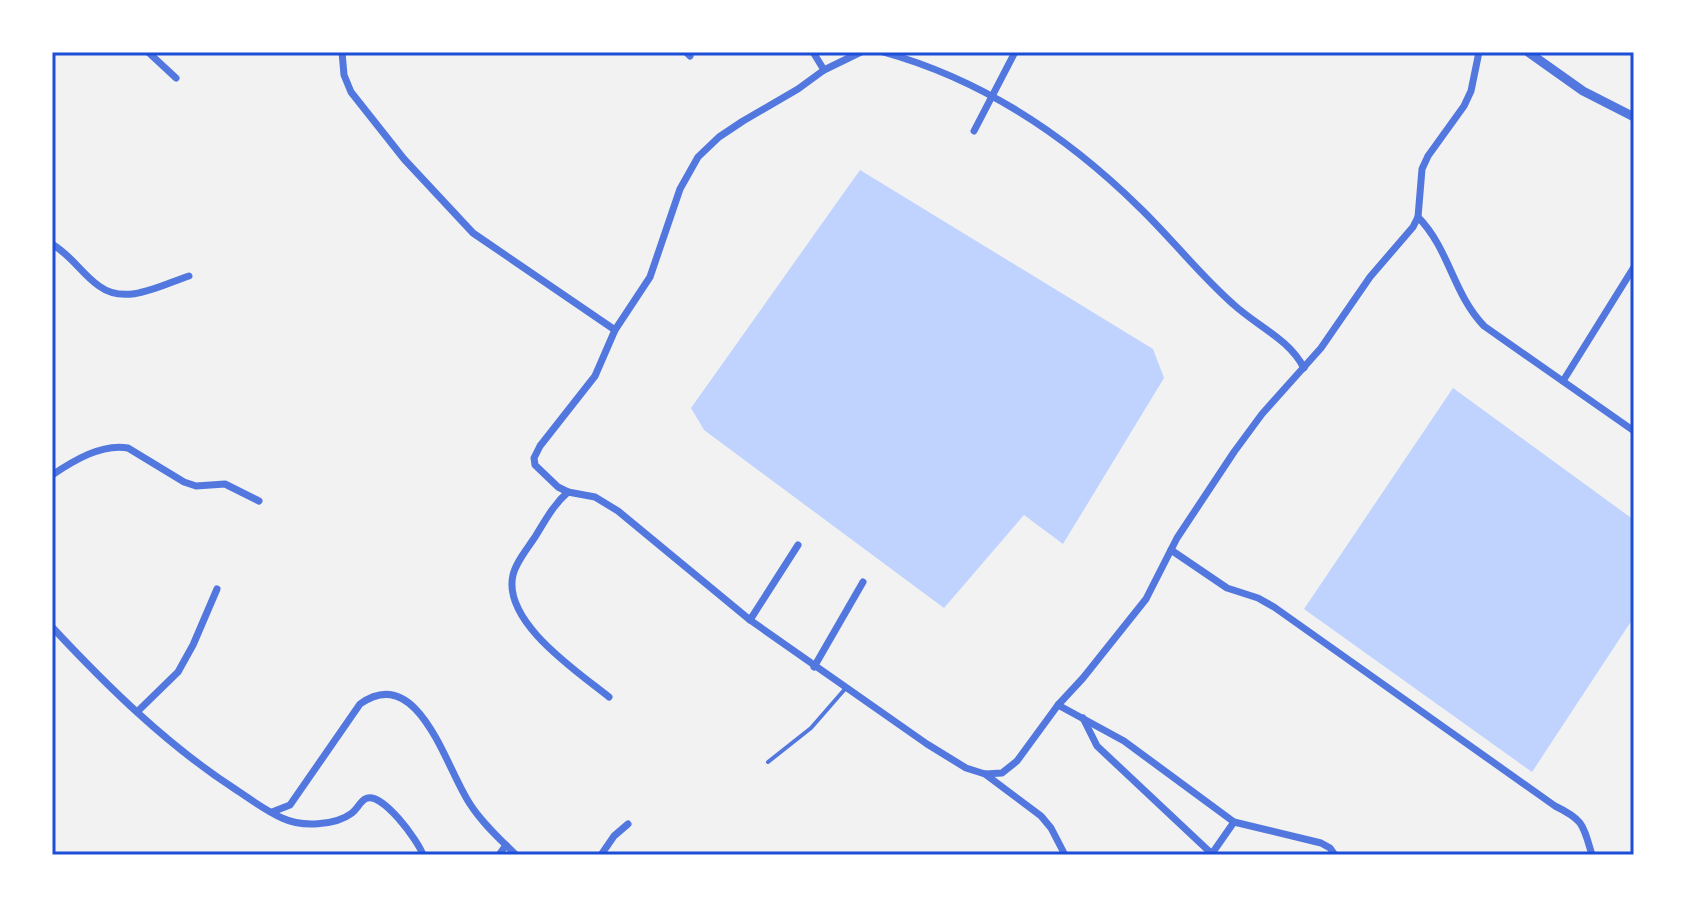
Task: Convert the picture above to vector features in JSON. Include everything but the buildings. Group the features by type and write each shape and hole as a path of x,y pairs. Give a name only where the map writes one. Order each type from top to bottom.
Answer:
{"street":[{"path":"148,52 176,78"},
{"path":"342,52 344,75 351,92 436,195 473,233 615,330"},
{"path":"813,52 824,70"},
{"path":"861,52 824,70 719,137 698,157 680,189 650,277 615,330 595,376 540,446 534,458 535,465 568,492 595,497 618,511 750,620 845,689 966,768 985,774 1041,816 1065,855"},
{"path":"883,52 913,61 992,96 1051,132 1115,185 1233,305 1295,351 1304,368"},
{"path":"974,131 1015,52"},
{"path":"985,774 1002,773 1017,761 1058,705 1146,599 1171,550 1234,452 1262,414 1331,336 1370,277 1399,245 1418,217 1422,169 1464,106 1471,91 1479,52"},
{"path":"1528,52 1583,91 1634,117"},
{"path":"1418,217 1439,246 1468,309 1484,326 1634,431"},
{"path":"52,244 74,259 99,286 114,294 131,295 189,276"},
{"path":"1563,381 1634,267"},
{"path":"52,475 69,464 118,446 128,448 184,482 196,486 225,484 259,501"},
{"path":"568,492 556,502 516,566 512,591 517,607 536,635 609,697"},
{"path":"750,620 798,545"},
{"path":"1171,550 1227,588 1274,607 1529,788 1572,815 1580,821 1592,855"},
{"path":"814,667 863,582"},
{"path":"138,711 178,672 217,589"},
{"path":"52,627 186,755 272,812 299,825 340,820 364,799 371,798 401,820 418,841 423,855"},
{"path":"272,812 290,805 360,704 371,695 382,693 405,699 433,730 471,806 516,855"},
{"path":"1058,705 1124,741 1234,822 1321,843 1335,855"},
{"path":"1083,718 1097,746 1211,854 1234,822"},
{"path":"601,855 614,836 628,824"},
{"path":"499,855 506,845"}],"lane":[{"path":"768,762 811,728 845,689"}],"water":[{"path":"860,170 1153,349 1164,378 1063,544 1024,515 944,608 704,430 691,408"},
{"path":"1453,388 1634,520 1634,617 1532,772 1304,609"}]}
